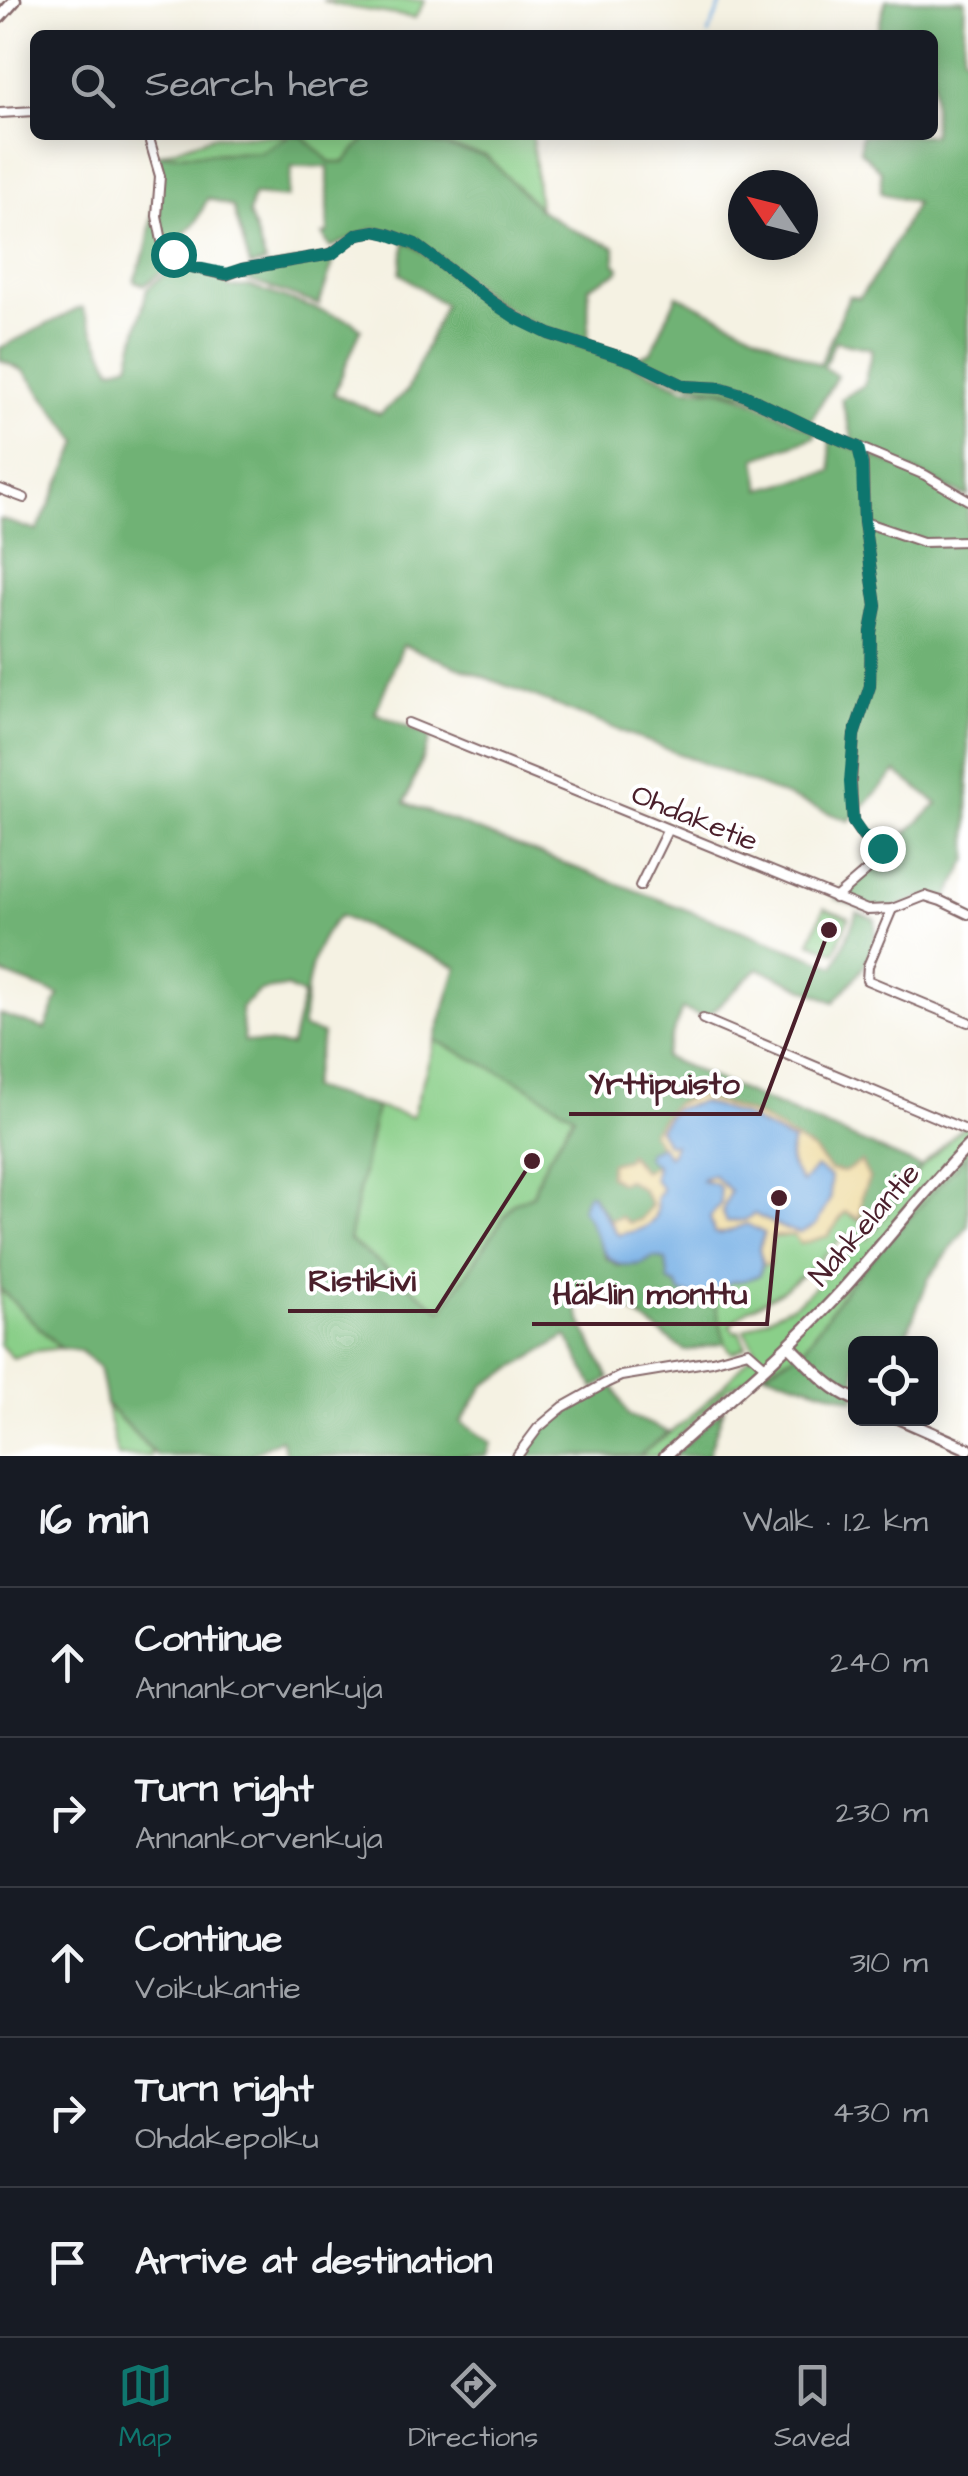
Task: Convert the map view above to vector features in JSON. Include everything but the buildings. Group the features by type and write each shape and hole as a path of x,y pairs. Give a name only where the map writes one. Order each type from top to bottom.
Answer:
{"main road":[{"path":"0,17 14,0"},
{"name":"Nahkelantie","path":"665,1456 838,1296 968,1146"},
{"path":"789,1345 826,1383 848,1397"},
{"path":"916,1426 968,1449"}],"street":[{"path":"0,113 30,110"},
{"path":"149,140 160,176 157,216 162,242 187,266 226,274 332,254 358,234 375,231 415,244 516,318 549,334 633,361 685,386 722,388 744,395 925,475 968,500"},
{"path":"835,898 884,856 882,848 863,836 853,822 850,782 854,735 870,686 871,632 876,606 858,447"},
{"path":"0,488 24,498"},
{"path":"864,522 922,542 968,541"},
{"name":"Ohdaketie","path":"408,723 866,910 892,908 925,896 968,914"},
{"path":"640,886 667,830"},
{"path":"892,908 868,966 867,980 968,1022"},
{"path":"703,1020 968,1131"},
{"path":"517,1456 538,1428 563,1408 622,1376 748,1351 766,1366"}],"green space":[{"path":"322,0 425,0 415,18"},
{"path":"886,0 965,0 968,497 854,443 841,399 864,385 872,349 835,341 824,367 837,376 809,424 744,393 686,383 633,359 651,352 677,295 820,365 849,296 859,298 880,269 916,203 881,193 881,171 860,151 861,140 938,140 938,30 877,30"},
{"path":"201,140 281,140 261,152 157,155"},
{"path":"281,140 306,140 330,162 344,162 364,140 418,140 486,156 539,209 571,229 615,247 618,272 589,287 588,345 518,316 435,254 375,228 330,248 323,235 328,233 328,167 292,167 287,198 253,195 249,214 266,263 250,266 233,207 208,198 196,222 170,248 159,217 157,155 261,152"},
{"path":"306,140 364,140 344,162 330,162"},
{"path":"418,140 532,140 539,209 486,156"},
{"path":"155,193 167,250 159,256 164,270 145,285 134,281 147,246"},
{"path":"405,241 515,320 631,363 684,388 722,390 742,396 816,432 815,437 756,458 761,489 832,471 829,438 924,477 968,503 968,859 945,903 925,896 892,909 867,910 835,898 938,804 896,772 849,821 403,645 375,713 431,736 405,803 835,966 857,912 875,919 870,954 834,1002 758,968 706,1018 682,1009 664,1057 921,1167 874,1230 860,1219 861,1195 869,1178 830,1170 813,1150 661,1146 648,1151 657,1164 627,1180 643,1190 651,1205 640,1220 610,1220 591,1194 590,1219 606,1258 619,1266 653,1257 666,1260 669,1281 696,1296 713,1294 725,1343 685,1351 603,1290 575,1301 609,1379 594,1388 567,1336 484,1386 461,1422 491,1443 487,1456 287,1456 281,1439 248,1456 157,1456 106,1404 99,1367 80,1351 60,1348 0,1289 0,1014 45,1029 59,995 0,973 0,519 37,531 79,442 24,371 0,360 0,348 82,307 112,369 129,364 147,289 166,273 174,258 186,268 226,277 229,288 250,286 352,321 361,329 334,394 380,414 407,391 444,305 400,273","holes":["340,916 457,967 435,1040 518,1081 574,1115 541,1170 533,1195 513,1203 442,1311 349,1240 376,1107 310,1088 323,1034 302,1028 316,953","286,987 303,995 291,1046 244,1041 241,1008 259,991"]},
{"path":"331,256 334,260 319,305 244,279 247,271"},
{"path":"824,908 849,917 835,952 810,942"},
{"path":"435,1040 518,1081 574,1115 541,1170 533,1195 513,1204 442,1311 349,1240 376,1107 412,1117"},
{"path":"968,1122 968,1153 803,1350 728,1388 658,1456 639,1456 688,1419 756,1350 744,1330 800,1301 850,1252 856,1239 867,1239 873,1231 854,1237 846,1234 801,1276 736,1319 730,1326 739,1331 746,1347 732,1353 725,1343 713,1294 731,1282 759,1275 762,1264 769,1264 772,1237 795,1235 845,1212 875,1230 921,1167"},
{"path":"968,1153 968,1226 929,1278 906,1336 848,1336 848,1398 764,1372 803,1350 846,1288"},
{"path":"0,1289 60,1348 13,1358 0,1345"},
{"path":"613,1385 628,1415 669,1432 639,1456 522,1456 542,1430 574,1406"},
{"path":"106,1404 151,1451 151,1456 117,1456"},
{"path":"724,1408 708,1456 672,1456"}],"sand":[{"path":"697,1095 757,1116 813,1150 830,1170 844,1172 861,1162 869,1178 862,1195 860,1219 845,1212 828,1236 800,1244 794,1235 772,1237 769,1265 762,1264 759,1248 764,1233 714,1233 710,1217 721,1203 716,1184 703,1178 713,1174 731,1191 722,1212 726,1222 745,1220 754,1214 785,1229 803,1184 791,1164 793,1141 743,1116 674,1143 667,1157 651,1132 674,1104"},
{"path":"629,1154 643,1171 657,1164 662,1189 654,1219 644,1229 618,1235 610,1220 640,1220 651,1205 643,1190 627,1180 620,1183 609,1176 610,1163 626,1159"}],"water":[{"path":"701,1102 743,1116 793,1142 790,1159 798,1178 802,1183 816,1167 830,1177 831,1197 816,1225 800,1233 754,1214 745,1220 726,1222 722,1212 730,1191 713,1175 703,1178 702,1181 720,1188 721,1203 710,1217 714,1233 747,1224 764,1233 759,1248 759,1275 731,1282 713,1294 696,1296 681,1293 676,1284 669,1282 666,1260 653,1257 631,1265 612,1260 581,1209 587,1194 591,1194 618,1235 648,1226 655,1216 656,1199 662,1189 654,1179 656,1165 646,1158 648,1151 661,1146 668,1156 672,1153 674,1144 667,1144 658,1129 674,1109"}],"waterway":[{"path":"710,30 723,0"}],"place":[{"name":"Yrttipuisto","path":"829,930"},
{"name":"Ristikivi","path":"532,1161"},
{"name":"Häklin monttu","path":"779,1198"}],"route":[{"path":"173,254 187,266 226,274 332,254 358,234 388,234 415,244 492,302 549,334 633,361 685,386 722,388 744,395 858,447 876,606 871,632 870,686 854,735 850,782 853,822 863,836 882,848"}]}
